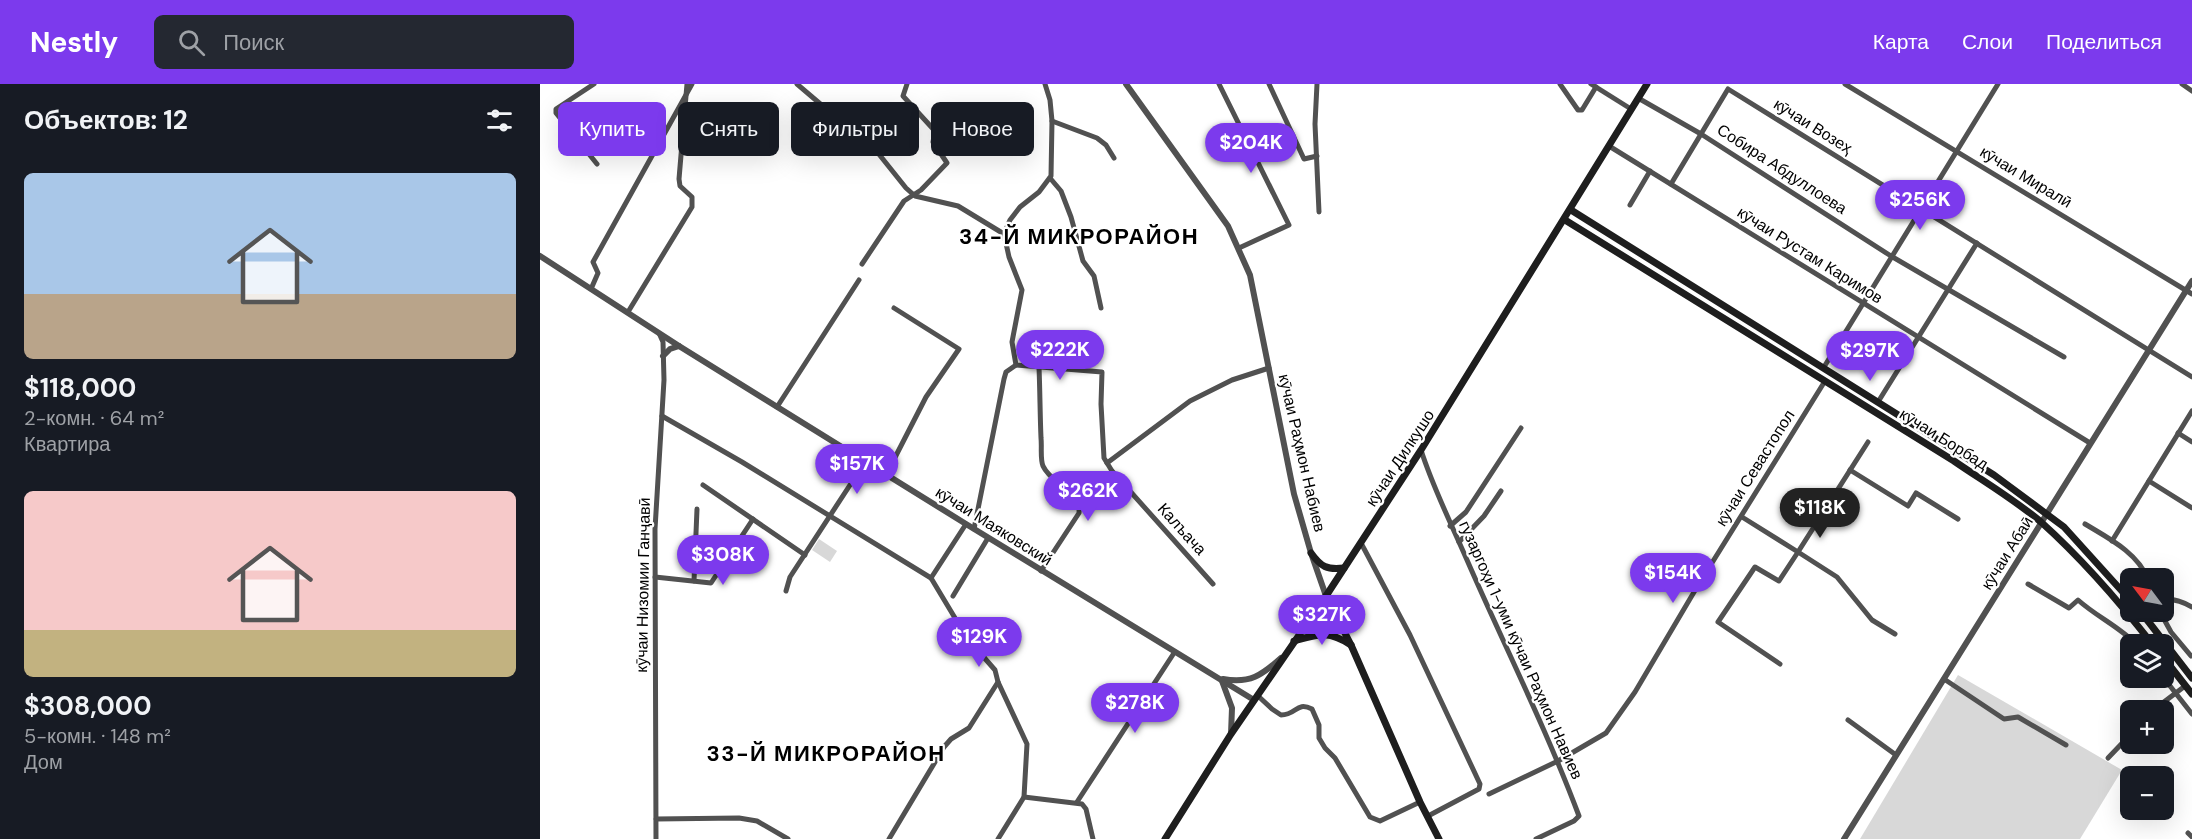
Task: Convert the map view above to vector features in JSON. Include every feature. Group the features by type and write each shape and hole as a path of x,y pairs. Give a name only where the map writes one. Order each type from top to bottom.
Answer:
{"main road":[{"name":"кӯчаи Дилкушо","path":"1165,839 1231,734 1326,596 1421,450 1647,84"},
{"name":"кӯчаи Борбад","path":"1571,210 1994,475 2064,526 2120,589"},
{"name":"кӯчаи Борбад","path":"1565,220 2012,499 2042,523 2144,634"},
{"path":"1311,553 1325,568 1344,568"},
{"name":"кӯчаи Раҳмон Набиев","path":"1326,596 1352,645 1420,802 1439,839"},
{"path":"2149,622 2192,678"},
{"path":"1294,641 1319,634 1330,634 1352,645"},
{"path":"2174,672 2192,694"}],"street":[{"path":"594,84 556,109 556,113 597,164"},
{"path":"628,312 692,207 692,197 680,186 679,180 687,84"},
{"path":"591,289 598,273 593,262 692,84"},
{"path":"797,84 878,153 915,196 958,206 1004,234"},
{"path":"862,264 904,201 915,196 947,163 933,142 935,131 903,96 906,84"},
{"path":"974,529 1004,379 1006,372 1016,365 1012,342 1022,290 1004,234 1015,213 1040,192 1051,176 1052,121 1050,100 1045,84"},
{"name":"кӯчаи Раҳмон Набиев","path":"1126,84 1228,226 1250,275 1288,468 1311,553 1326,596"},
{"path":"1219,84 1289,225 1239,248"},
{"path":"1269,84 1304,159 1317,156"},
{"path":"1317,84 1319,212"},
{"path":"1560,84 1578,110 1582,110 1594,86 1631,109"},
{"name":"кӯчаи Миралӣ","path":"1845,84 2189,292"},
{"path":"1824,367 1998,84"},
{"path":"2182,84 2192,91"},
{"name":"кӯчаи Возеҳ","path":"1671,184 1728,89 2192,377"},
{"name":"Собира Абдуллоева","path":"1638,98 1701,134 1891,256 2064,357"},
{"path":"1052,121 1097,138 1106,145 1114,158"},
{"name":"кӯчаи Рустам Каримов","path":"1609,146 2090,443"},
{"path":"1630,205 1650,171"},
{"path":"1050,178 1062,191 1083,261 1094,276 1101,308"},
{"path":"1878,402 1977,243"},
{"name":"кӯчаи Маяковский","path":"540,256 679,346 1041,571 1174,653 1256,698"},
{"path":"777,407 859,280"},
{"name":"кӯчаи Абаӣ","path":"1844,839 2090,443 2189,292 2192,281"},
{"path":"886,475 926,397 960,349 894,308"},
{"name":"кӯчаи Низомии Ганҷавӣ","path":"656,839 655,529 663,356 663,342 659,333"},
{"path":"663,356 670,349 679,346"},
{"name":"Калъача","path":"1016,365 1102,372 1104,458 1112,471 1213,584"},
{"path":"1039,367 1042,465 1052,480 1063,486 1080,508 1041,571"},
{"path":"1107,463 1190,401 1232,380 1269,368"},
{"name":"кӯчаи Севастопол","path":"1490,794 1558,761 1606,733 1635,692 1824,381"},
{"path":"2112,541 2192,411"},
{"path":"662,416 742,462 931,578 968,638 995,670 998,682 1027,744 1024,797 998,839"},
{"path":"1450,526 1466,512 1521,428"},
{"path":"2178,433 2192,442"},
{"path":"1780,664 1718,622 1755,567 1779,582 1868,442"},
{"name":"гузаргоҳи 1-уми кӯчаи Раҳмон Навиев","path":"1421,450 1450,526 1503,637 1558,761 1579,816 1574,821 1536,839"},
{"path":"786,591 790,577 865,462"},
{"path":"1850,470 1908,506 1916,493 1958,519"},
{"path":"2149,481 2192,508"},
{"path":"703,485 804,555"},
{"path":"1459,542 1485,516 1501,491"},
{"path":"694,581 698,509"},
{"path":"1742,517 1837,577 1872,620 1895,634"},
{"path":"655,577 711,583 753,519"},
{"path":"931,578 966,524"},
{"path":"2085,524 2136,559 2143,568"},
{"path":"953,596 988,538"},
{"path":"1361,543 1410,635 1480,784 1479,789 1428,816"},
{"path":"2028,584 2068,608 2078,600 2125,634"},
{"path":"2174,600 2192,607"},
{"path":"2166,622 2191,657"},
{"path":"1077,802 1174,653"},
{"path":"1219,679 1233,681 1249,679 1262,674 1284,656"},
{"path":"1219,679 1232,708 1231,734"},
{"path":"1944,679 2004,719 2018,717 2066,745"},
{"path":"889,839 944,747 951,739 969,728 998,682"},
{"path":"2167,700 2185,686"},
{"path":"2172,688 2192,714"},
{"path":"1256,698 1281,715 1305,705 1312,709 1319,725 1319,738 1335,758 1370,817 1380,821 1420,802"},
{"path":"1848,720 1896,755"},
{"path":"2108,758 2120,745"},
{"path":"1024,797 1082,804 1086,809 1093,839"},
{"path":"656,819 739,818 757,821 788,839"}],"shaded area":[{"path":"819,539 837,551 830,562 812,550"},
{"path":"1958,675 2120,769 2120,773 2080,839 1860,839"}],"district":[{"name":"34-Й МИКРОРАЙОН","path":"1079,236"},
{"name":"33-Й МИКРОРАЙОН","path":"826,753"}]}
